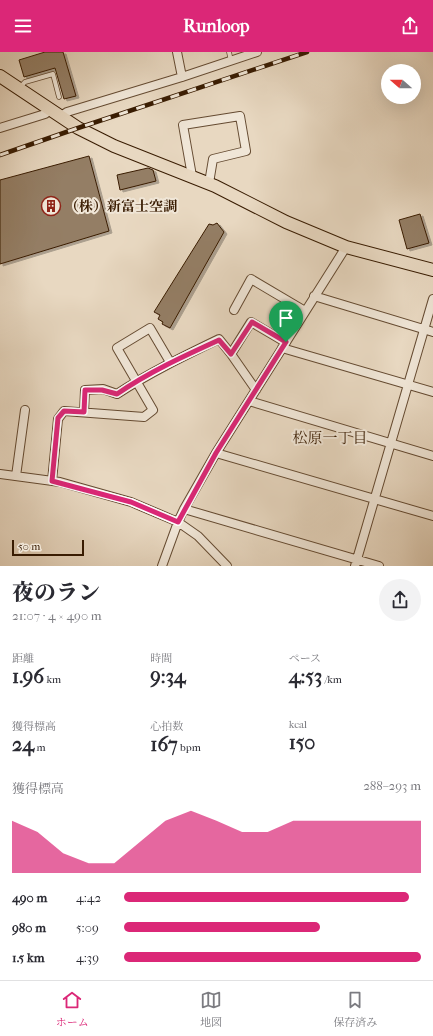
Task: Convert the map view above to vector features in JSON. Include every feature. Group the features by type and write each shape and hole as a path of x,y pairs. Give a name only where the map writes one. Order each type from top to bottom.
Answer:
{"main road":[{"path":"2,81 19,89 78,128 114,146 209,183 286,222 346,247 433,270"}],"street":[{"path":"177,52 182,77"},
{"path":"0,128 45,114 67,112 182,77 257,52"},
{"path":"192,176 183,125 240,116 246,151 213,159 209,183"},
{"path":"162,566 184,509 216,453 346,247"},
{"path":"234,310 251,279 305,311"},
{"path":"314,296 433,332"},
{"path":"356,563 433,299"},
{"path":"231,354 252,322 284,345 433,392"},
{"path":"52,481 58,418 64,411 144,417 154,410 118,348 150,328 170,362"},
{"path":"84,412 85,390 102,390 117,394 137,380 170,362 219,340 231,354 256,390"},
{"path":"249,401 433,456"},
{"path":"16,476 25,410"},
{"path":"216,453 433,516"},
{"path":"0,474 52,481 131,502 178,522 198,536 227,566"},
{"path":"184,509 356,563 379,566"}],"lane":[{"path":"229,52 231,61"},
{"path":"19,89 25,82 53,74 59,98"}],"building":[{"path":"45,52 63,52 76,96 64,99 55,68 24,77 19,60"},
{"name":"（株）新富士空調","path":"89,156 109,231 0,264 0,180"},
{"name":"（株）新富士空調","path":"148,168 153,170 156,181 120,190 117,175"},
{"path":"420,214 429,243 407,249 399,220"},
{"path":"217,223 224,232 170,328 162,324 163,322 158,319 160,315 154,312 209,224 213,225"}],"railway":[{"path":"0,155 307,52"}],"place":[{"name":"（株）新富士空調","path":"51,206"}],"district":[{"name":"松原一丁目","path":"330,438"}],"route":[{"path":"252,322 286,342 216,453 178,522 131,502 52,481 58,418 64,411 84,412 85,390 102,390 117,394 137,380 170,362 219,340 231,354 252,322"}]}
